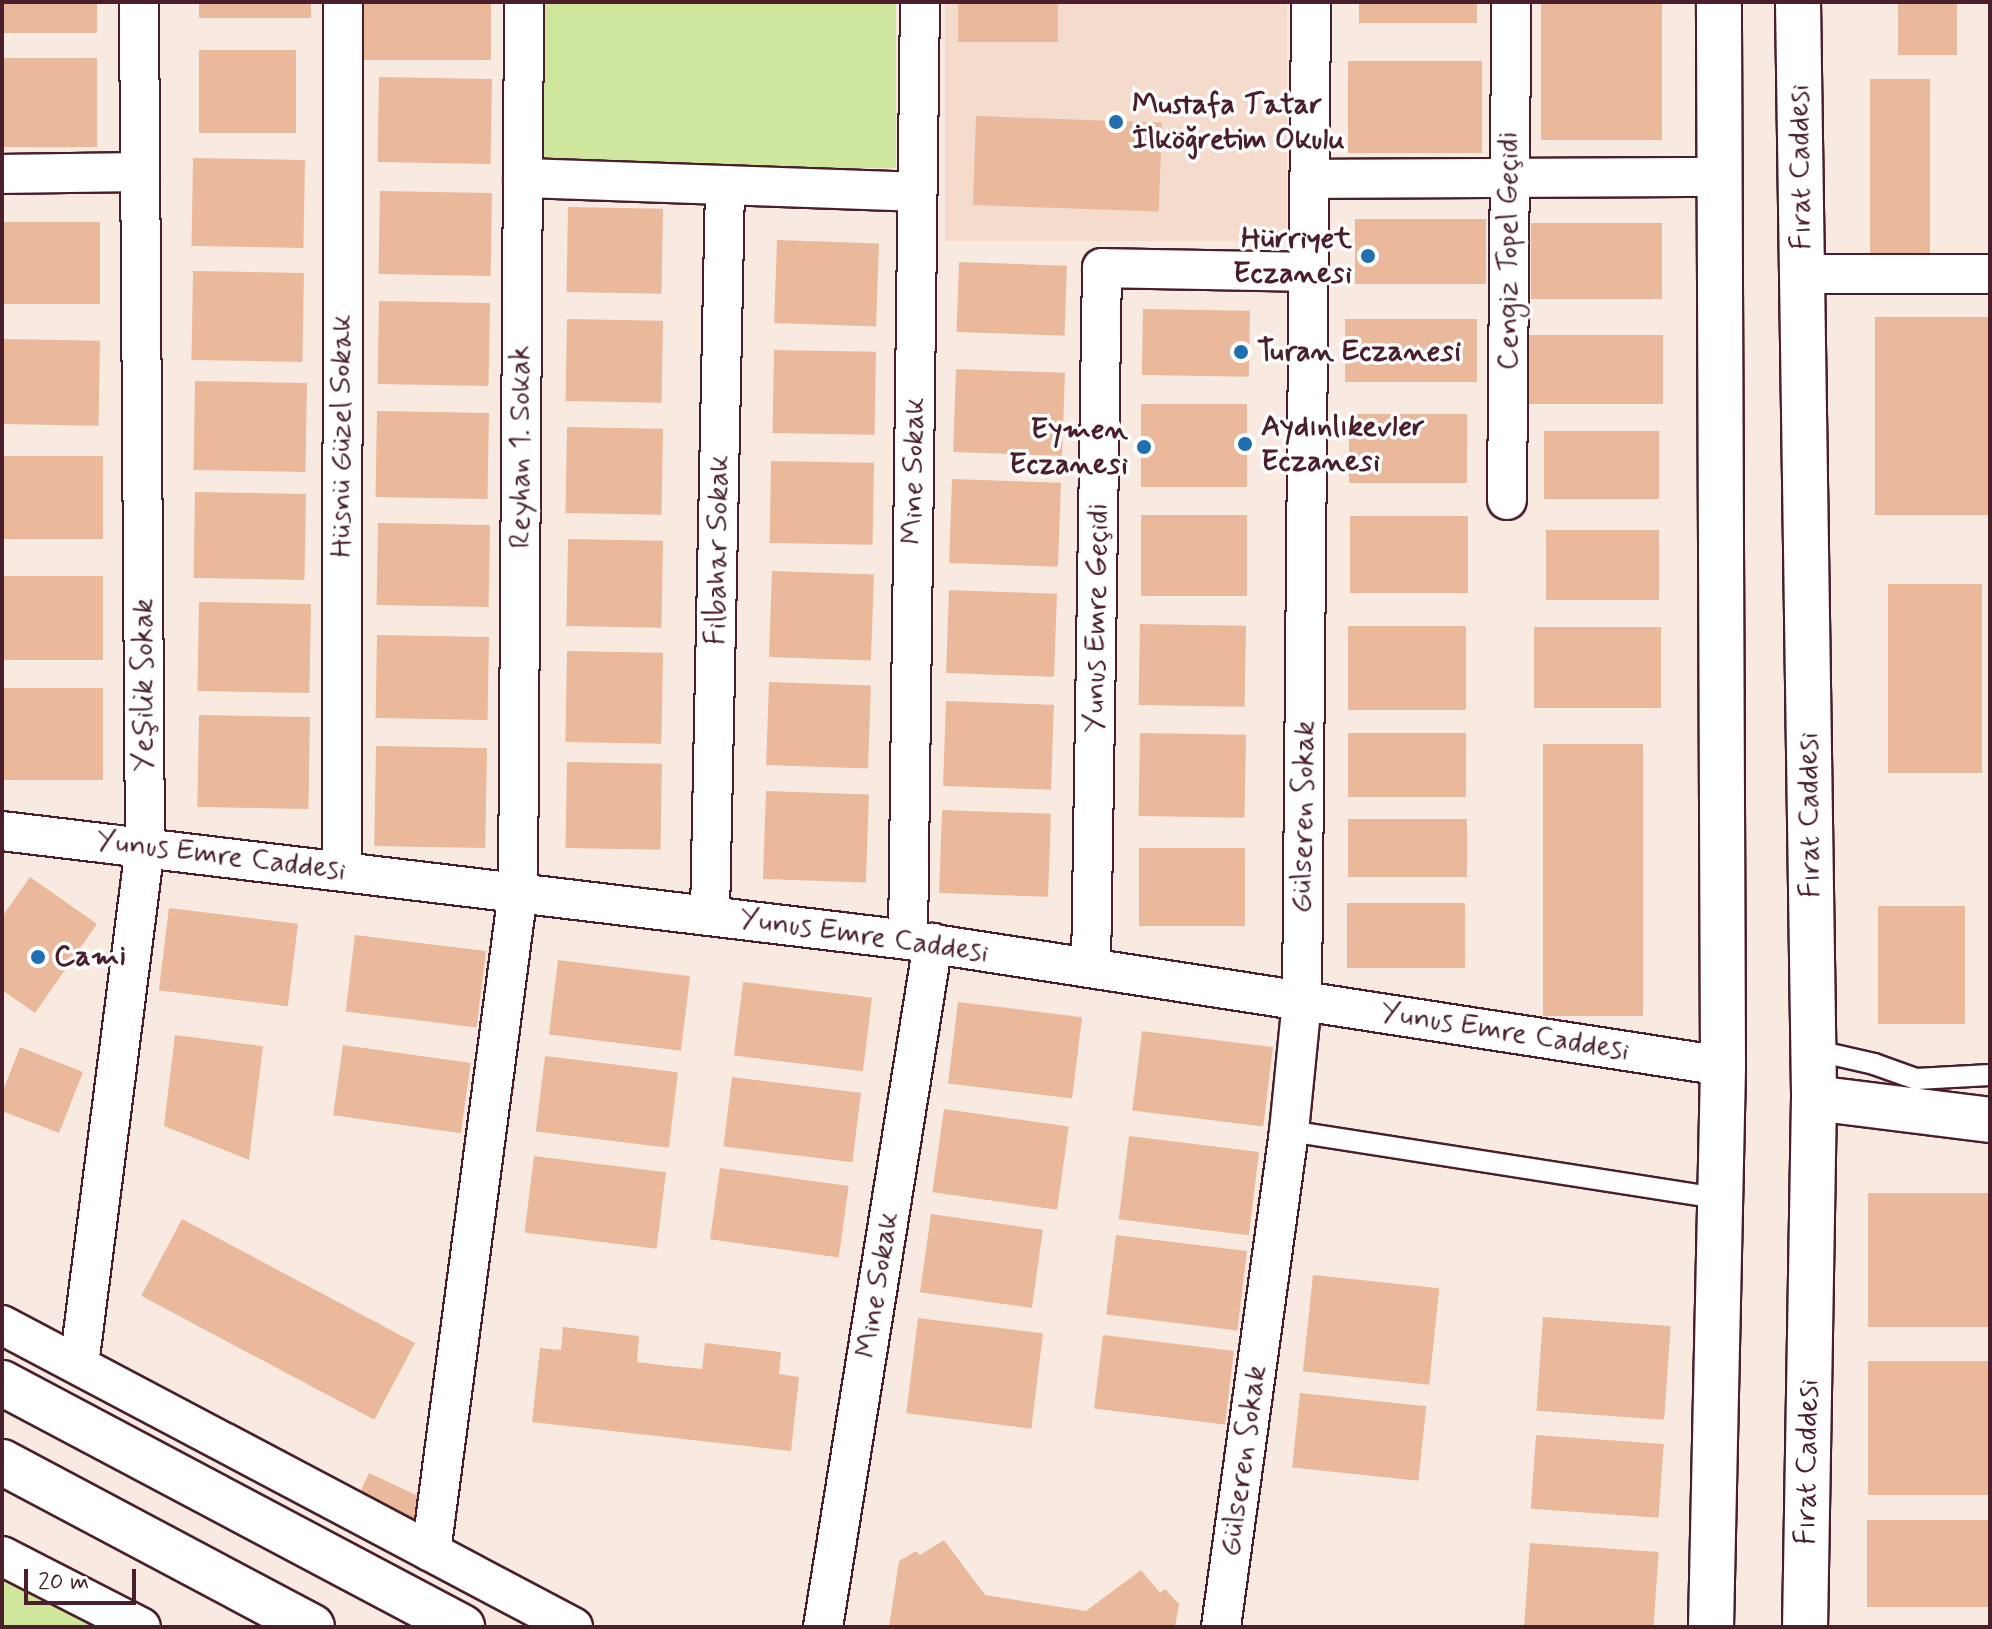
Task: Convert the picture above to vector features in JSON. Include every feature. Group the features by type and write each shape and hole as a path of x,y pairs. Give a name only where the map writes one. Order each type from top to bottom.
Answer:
{"main road":[{"path":"1711,1627 1723,1066 1719,2"},
{"name":"Fırat Caddesi","path":"1798,2 1814,1098 1805,1627"},
{"path":"1814,1098 1990,1120"},
{"path":"2,1383 462,1627"},
{"path":"2,1462 312,1627"}],"street":[{"name":"Yeşilik Sokak","path":"79,1365 145,847 139,2"},
{"name":"Hüsnü Güzel Sokak","path":"342,871 343,2"},
{"name":"Reyhan 1. Sokak","path":"431,1552 518,892 524,2"},
{"name":"Mine Sokak","path":"823,1627 920,942 917,192 920,2"},
{"name":"Gülseren Sokak","path":"1221,1627 1289,1131 1302,1000 1311,2"},
{"name":"Cengiz Topel Geçidi","path":"1507,500 1511,2"},
{"path":"2,174 140,172"},
{"path":"1310,179 1720,177"},
{"path":"523,178 917,192"},
{"name":"Filbahar Sokak","path":"710,915 725,185"},
{"name":"Yunus Emre Geçidi","path":"1091,968 1102,268 1309,272"},
{"path":"1802,274 1990,274"},
{"name":"Yunus Emre Caddesi","path":"2,831 920,942 1723,1066"},
{"path":"2,1325 573,1627"},
{"path":"2,1556 141,1627"}],"lane":[{"path":"1813,1050 1874,1064 1916,1079 1990,1075"},
{"path":"1289,1131 1721,1199"}],"shaded area":[{"name":"Mustafa Tatar İlköğretim Okulu","path":"945,2 1287,2 1287,241 945,241"}],"green space":[{"path":"539,2 896,2 896,168 539,168"},
{"path":"2,1559 132,1627 2,1627"}],"building":[{"path":"2,2 97,2 97,33 2,33"},
{"path":"199,2 311,2 311,18 199,18"},
{"path":"360,2 491,2 491,60 360,60"},
{"path":"958,2 1058,2 1058,42 958,42"},
{"path":"1359,2 1477,2 1477,23 1359,23"},
{"path":"1541,2 1662,2 1662,140 1541,140"},
{"path":"1898,2 1957,2 1957,55 1898,55"},
{"path":"199,50 296,50 296,133 199,133"},
{"path":"2,58 97,58 97,147 2,147"},
{"path":"1348,61 1482,61 1482,153 1348,153"},
{"path":"379,77 492,79 490,164 378,162"},
{"path":"1870,79 1930,79 1930,291 1870,291"},
{"path":"976,116 1162,122 1159,211 973,205"},
{"path":"193,158 305,160 303,248 191,246"},
{"path":"380,191 492,193 491,276 379,274"},
{"path":"568,207 663,209 662,294 567,292"},
{"path":"1355,219 1486,219 1486,284 1355,284"},
{"path":"2,222 100,222 100,304 2,304"},
{"path":"1531,223 1662,223 1662,299 1531,299"},
{"path":"777,240 879,244 876,327 774,323"},
{"path":"959,262 1067,266 1064,336 957,332"},
{"path":"193,271 304,273 302,362 191,360"},
{"path":"379,301 490,303 489,386 378,384"},
{"path":"1143,309 1250,311 1249,377 1142,375"},
{"path":"1875,317 1990,317 1990,515 1875,515"},
{"path":"567,319 663,321 662,403 566,401"},
{"path":"1345,319 1477,319 1477,382 1345,382"},
{"path":"1523,335 1663,335 1663,404 1523,404"},
{"path":"2,339 100,341 99,426 2,424"},
{"path":"774,350 876,352 875,435 773,433"},
{"path":"956,369 1065,373 1062,456 953,452"},
{"path":"195,381 307,383 305,472 193,470"},
{"path":"1141,404 1247,404 1247,487 1141,487"},
{"path":"377,411 489,413 487,499 375,497"},
{"path":"1349,414 1467,414 1467,483 1349,483"},
{"path":"567,427 663,429 661,515 565,513"},
{"path":"1544,431 1659,431 1659,499 1544,499"},
{"path":"2,456 103,456 103,539 2,539"},
{"path":"771,461 874,463 873,545 770,543"},
{"path":"952,479 1061,483 1058,567 949,563"},
{"path":"195,492 306,494 304,580 193,578"},
{"path":"1141,515 1247,515 1247,596 1141,596"},
{"path":"1350,516 1468,516 1468,593 1350,593"},
{"path":"378,523 490,525 489,607 377,605"},
{"path":"1546,530 1659,530 1659,600 1546,600"},
{"path":"568,539 663,541 661,628 566,626"},
{"path":"772,571 874,575 871,661 769,657"},
{"path":"2,576 103,576 103,660 2,660"},
{"path":"1888,584 1982,584 1982,773 1888,773"},
{"path":"949,590 1057,594 1054,677 946,673"},
{"path":"199,602 311,604 309,693 197,691"},
{"path":"1140,624 1246,626 1245,707 1139,705"},
{"path":"1348,626 1466,626 1466,710 1348,710"},
{"path":"1534,627 1661,627 1661,708 1534,708"},
{"path":"377,635 489,637 488,720 376,718"},
{"path":"567,651 663,653 661,744 565,742"},
{"path":"769,682 871,686 868,769 766,765"},
{"path":"2,688 103,688 103,780 2,780"},
{"path":"946,701 1054,705 1051,790 943,786"},
{"path":"199,715 310,717 308,809 197,807"},
{"path":"1140,733 1246,735 1245,818 1139,816"},
{"path":"1348,733 1466,733 1466,797 1348,797"},
{"path":"1543,744 1643,744 1643,1016 1543,1016"},
{"path":"376,746 487,748 485,848 374,846"},
{"path":"567,762 662,764 660,850 565,848"},
{"path":"766,791 869,795 866,883 763,879"},
{"path":"942,810 1051,814 1048,897 939,893"},
{"path":"1348,819 1467,819 1467,877 1348,877"},
{"path":"1139,848 1245,848 1245,926 1139,926"},
{"name":"Cami","path":"30,877 97,924 35,1013 2,990 2,917"},
{"path":"1347,903 1465,903 1465,968 1347,968"},
{"path":"1878,906 1965,906 1965,1024 1878,1024"},
{"path":"169,908 298,924 288,1006 159,990"},
{"path":"355,935 486,951 477,1028 346,1011"},
{"path":"558,960 690,976 681,1051 549,1034"},
{"path":"743,982 872,998 863,1071 734,1055"},
{"path":"958,1002 1082,1017 1072,1099 948,1083"},
{"path":"1142,1031 1273,1047 1263,1126 1132,1110"},
{"path":"175,1035 263,1046 249,1160 164,1126"},
{"path":"343,1045 471,1063 461,1133 333,1115"},
{"path":"20,1047 83,1072 59,1133 2,1111 2,1093"},
{"path":"545,1056 678,1072 669,1148 536,1131"},
{"path":"732,1077 861,1093 853,1162 723,1146"},
{"path":"944,1109 1069,1127 1057,1210 932,1192"},
{"path":"1129,1136 1259,1152 1249,1235 1119,1219"},
{"path":"534,1156 666,1172 657,1249 525,1232"},
{"path":"720,1168 849,1186 839,1257 710,1239"},
{"path":"1868,1193 1990,1193 1990,1327 1868,1327"},
{"path":"931,1214 1043,1230 1032,1308 920,1292"},
{"path":"182,1219 415,1343 374,1420 141,1296"},
{"path":"1116,1235 1247,1251 1237,1330 1106,1314"},
{"path":"1313,1275 1439,1288 1429,1385 1303,1371"},
{"path":"1543,1317 1671,1326 1664,1420 1536,1411"},
{"path":"918,1318 1043,1333 1031,1429 906,1413"},
{"path":"563,1327 639,1336 637,1362 669,1366 702,1369 705,1343 781,1352 779,1374 799,1377 791,1451 532,1422 540,1348 561,1350"},
{"path":"1103,1335 1234,1351 1225,1425 1094,1408"},
{"path":"1868,1361 1990,1361 1990,1495 1868,1495"},
{"path":"1300,1393 1426,1406 1418,1481 1292,1468"},
{"path":"1536,1435 1664,1444 1659,1518 1531,1509"},
{"path":"369,1473 431,1502 419,1527 357,1498"},
{"path":"1867,1520 1990,1520 1990,1607 1867,1607"},
{"path":"944,1540 985,1595 1086,1611 1141,1570 1160,1593 1165,1589 1179,1604 1175,1627 889,1627 899,1561 916,1551 920,1555"},
{"path":"1530,1543 1659,1552 1653,1627 1524,1627"}],"place":[{"name":"Mustafa Tatar İlköğretim Okulu","path":"1116,122"},
{"name":"Hürriyet Eczanesi","path":"1368,256"},
{"name":"Turan Eczanesi","path":"1241,352"},
{"name":"Aydınlıkevler Eczanesi","path":"1245,444"},
{"name":"Eymen Eczanesi","path":"1144,447"},
{"name":"Cami","path":"38,957"}]}
